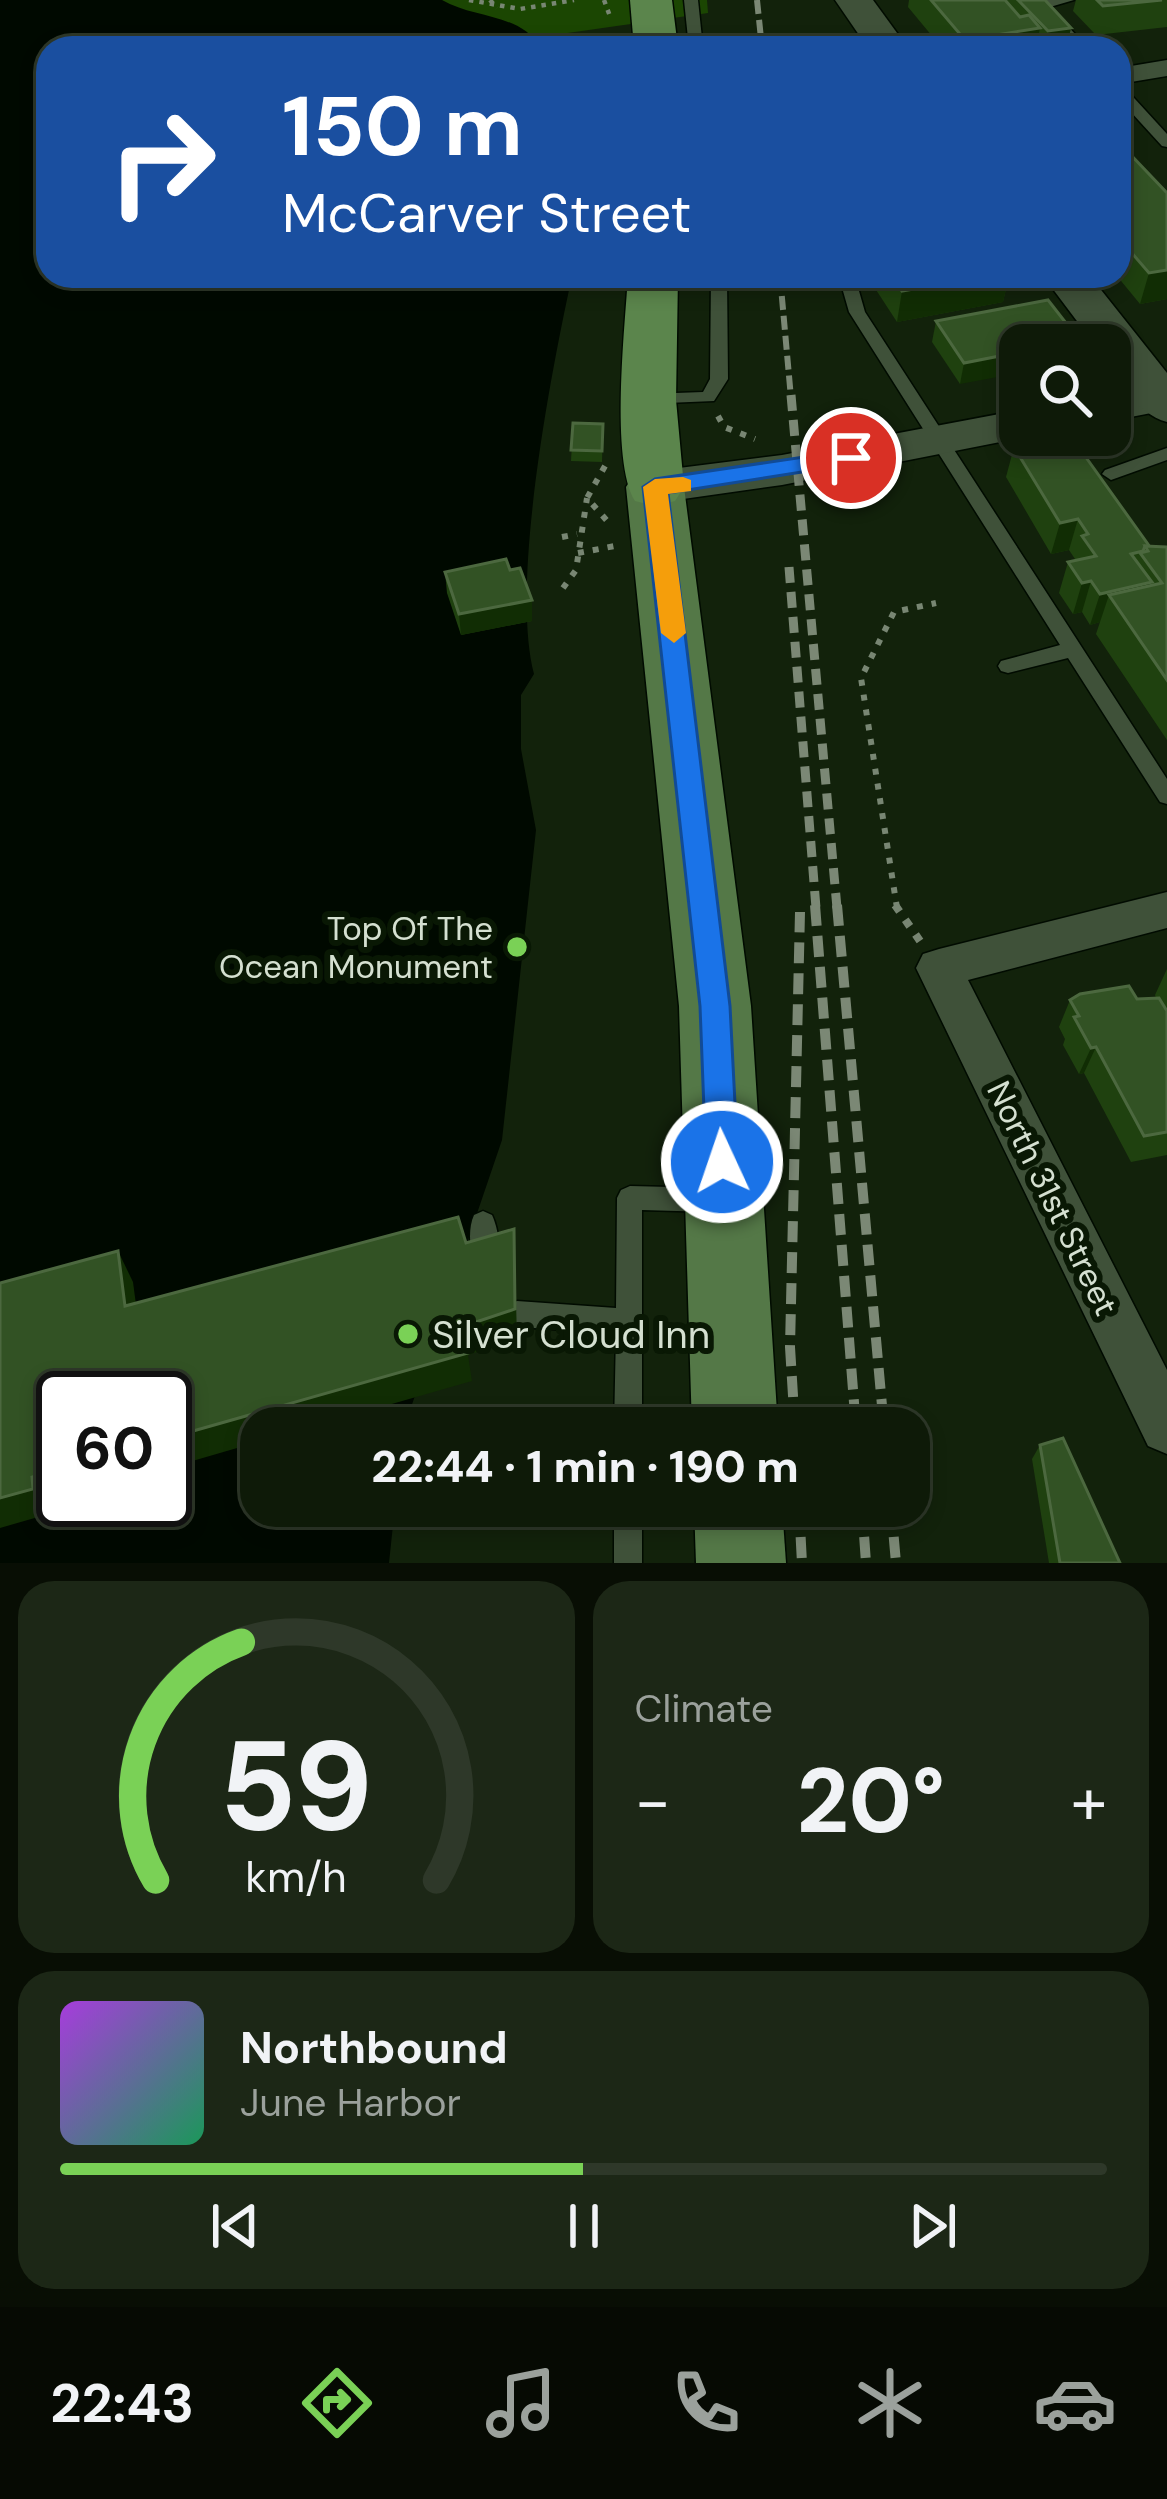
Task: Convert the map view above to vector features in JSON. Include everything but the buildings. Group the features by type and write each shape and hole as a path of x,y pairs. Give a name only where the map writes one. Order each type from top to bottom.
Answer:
{"highway":[{"path":"651,0 655,36"},
{"path":"623,507 649,400 653,288"}],"main road":[{"path":"854,0 880,36"},
{"path":"1076,288 1165,400"},
{"path":"623,507 715,1006 734,1407"},
{"path":"739,1527 741,1563"}],"street":[{"path":"1131,74 1167,68"},
{"path":"1131,404 1165,400"},
{"path":"623,507 999,429"},
{"path":"939,968 1167,910"},
{"name":"North 31st Street","path":"939,968 1167,1427"}],"lane":[{"path":"691,0 695,36"},
{"path":"1038,2 1067,0"},
{"path":"1038,2 1070,36"},
{"path":"1131,103 1167,142"},
{"path":"649,400 708,397 718,379 719,288"},
{"path":"851,291 857,312 1167,796"},
{"path":"1111,474 1167,454"},
{"path":"1007,666 1073,649"},
{"path":"628,1407 630,1198 724,1200"},
{"path":"483,1223 487,1268"},
{"path":"517,1314 628,1321"},
{"path":"628,1527 628,1563"}],"path":[{"path":"469,0 497,8 542,8 574,0"},
{"path":"490,0 497,8"},
{"path":"708,397 724,427 754,439"},
{"path":"587,498 623,507"},
{"path":"587,498 623,507"},
{"path":"563,588 574,581 577,534 587,498"},
{"path":"578,553 623,507"},
{"path":"562,537 577,534"},
{"path":"936,603 894,612 861,678 895,903 939,968"}],"green space":[{"path":"313,0 707,0 708,13 546,36 296,36"}],"shaded area":[{"path":"0,0 442,0 510,22 531,36 36,36 36,288 570,288 544,421 530,534 528,635 534,674 521,695 521,749 536,830 502,1140 411,1407 240,1407 240,1527 393,1527 389,1563 0,1563"}],"railway":[{"path":"757,0 761,36"},
{"path":"781,288 791,398"},
{"path":"791,395 837,908"},
{"path":"789,567 816,908"},
{"path":"815,905 854,1407"},
{"path":"837,905 882,1407"},
{"path":"794,1407 790,1347 800,912"},
{"path":"800,1527 802,1563"},
{"path":"863,1527 866,1563"},
{"path":"893,1527 896,1563"}],"slow traffic":[{"path":"674,633 655,487 683,485"}],"place":[{"name":"Top Of The Ocean Monument","path":"517,947"},
{"name":"Silver Cloud Inn","path":"408,1334"}],"route":[{"path":"722,1162 715,1006 655,487 700,484 851,458"}]}
